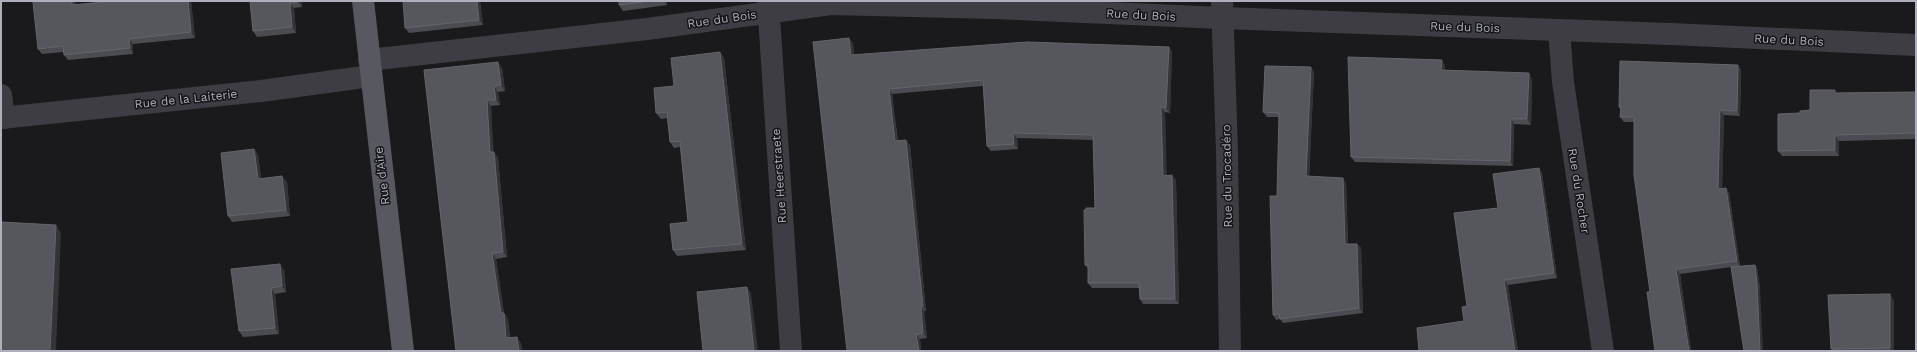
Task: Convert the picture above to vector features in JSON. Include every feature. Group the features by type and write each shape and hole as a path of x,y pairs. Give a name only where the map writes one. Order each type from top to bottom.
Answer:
{"main road":[{"name":"Rue d'Aire","path":"363,1 403,351"}],"street":[{"name":"Rue du Bois","path":"370,68 647,29 768,7 848,4 994,8 1222,10 1559,30 1916,45"},
{"name":"Rue Heerstraete","path":"768,7 790,351"},
{"name":"Rue du Trocadéro","path":"1222,10 1227,152 1230,351"},
{"name":"Rue du Rocher","path":"1559,30 1564,87 1603,351"},
{"name":"Rue de la Laiterie","path":"2,118 261,91 370,68"},
{"path":"1,95 2,118"}],"building":[{"path":"34,1 72,1 72,5 114,1 188,1 191,32 129,39 130,48 64,55 63,46 38,49"},
{"path":"250,1 298,1 290,3 292,27 253,31"},
{"path":"403,1 477,1 479,20 405,28"},
{"path":"619,1 650,1 619,5"},
{"path":"849,38 851,55 1027,42 1169,47 1166,108 1161,107 1163,176 1172,175 1175,299 1140,299 1139,283 1088,283 1088,265 1085,265 1084,210 1086,210 1086,208 1095,208 1093,135 1013,133 1014,144 987,146 983,80 889,89 895,141 906,140 923,306 921,306 923,333 916,334 919,351 847,351 813,42"},
{"path":"720,52 742,244 673,250 670,224 688,222 680,141 670,142 667,112 656,113 654,88 674,86 671,58"},
{"path":"1348,57 1442,60 1441,70 1529,73 1527,119 1511,119 1510,161 1351,157"},
{"path":"1620,61 1738,65 1737,111 1720,110 1718,189 1726,188 1737,261 1676,269 1689,351 1655,351 1647,292 1650,292 1634,175 1634,117 1620,117"},
{"path":"498,62 501,85 494,86 496,100 487,100 490,152 494,152 503,252 492,253 501,313 504,313 506,338 517,337 519,351 456,351 424,70"},
{"path":"1265,66 1311,67 1306,176 1343,178 1345,244 1357,244 1359,308 1280,319 1279,314 1273,315 1270,196 1277,196 1279,113 1263,112"},
{"path":"1810,90 1835,90 1835,93 1916,92 1916,133 1835,135 1835,150 1778,151 1778,114 1800,113 1800,111 1810,110"},
{"path":"254,149 258,179 282,176 286,210 228,216 221,153"},
{"path":"1539,168 1554,273 1504,280 1515,351 1419,351 1417,328 1464,321 1462,307 1467,306 1454,213 1498,208 1493,174"},
{"path":"1,222 56,225 50,351 1,351"},
{"path":"280,264 282,286 271,288 275,328 239,331 231,269"},
{"path":"1755,265 1760,351 1744,351 1731,267"},
{"path":"747,287 754,351 703,351 697,292"},
{"path":"1890,294 1890,348 1831,349 1828,295"}]}
